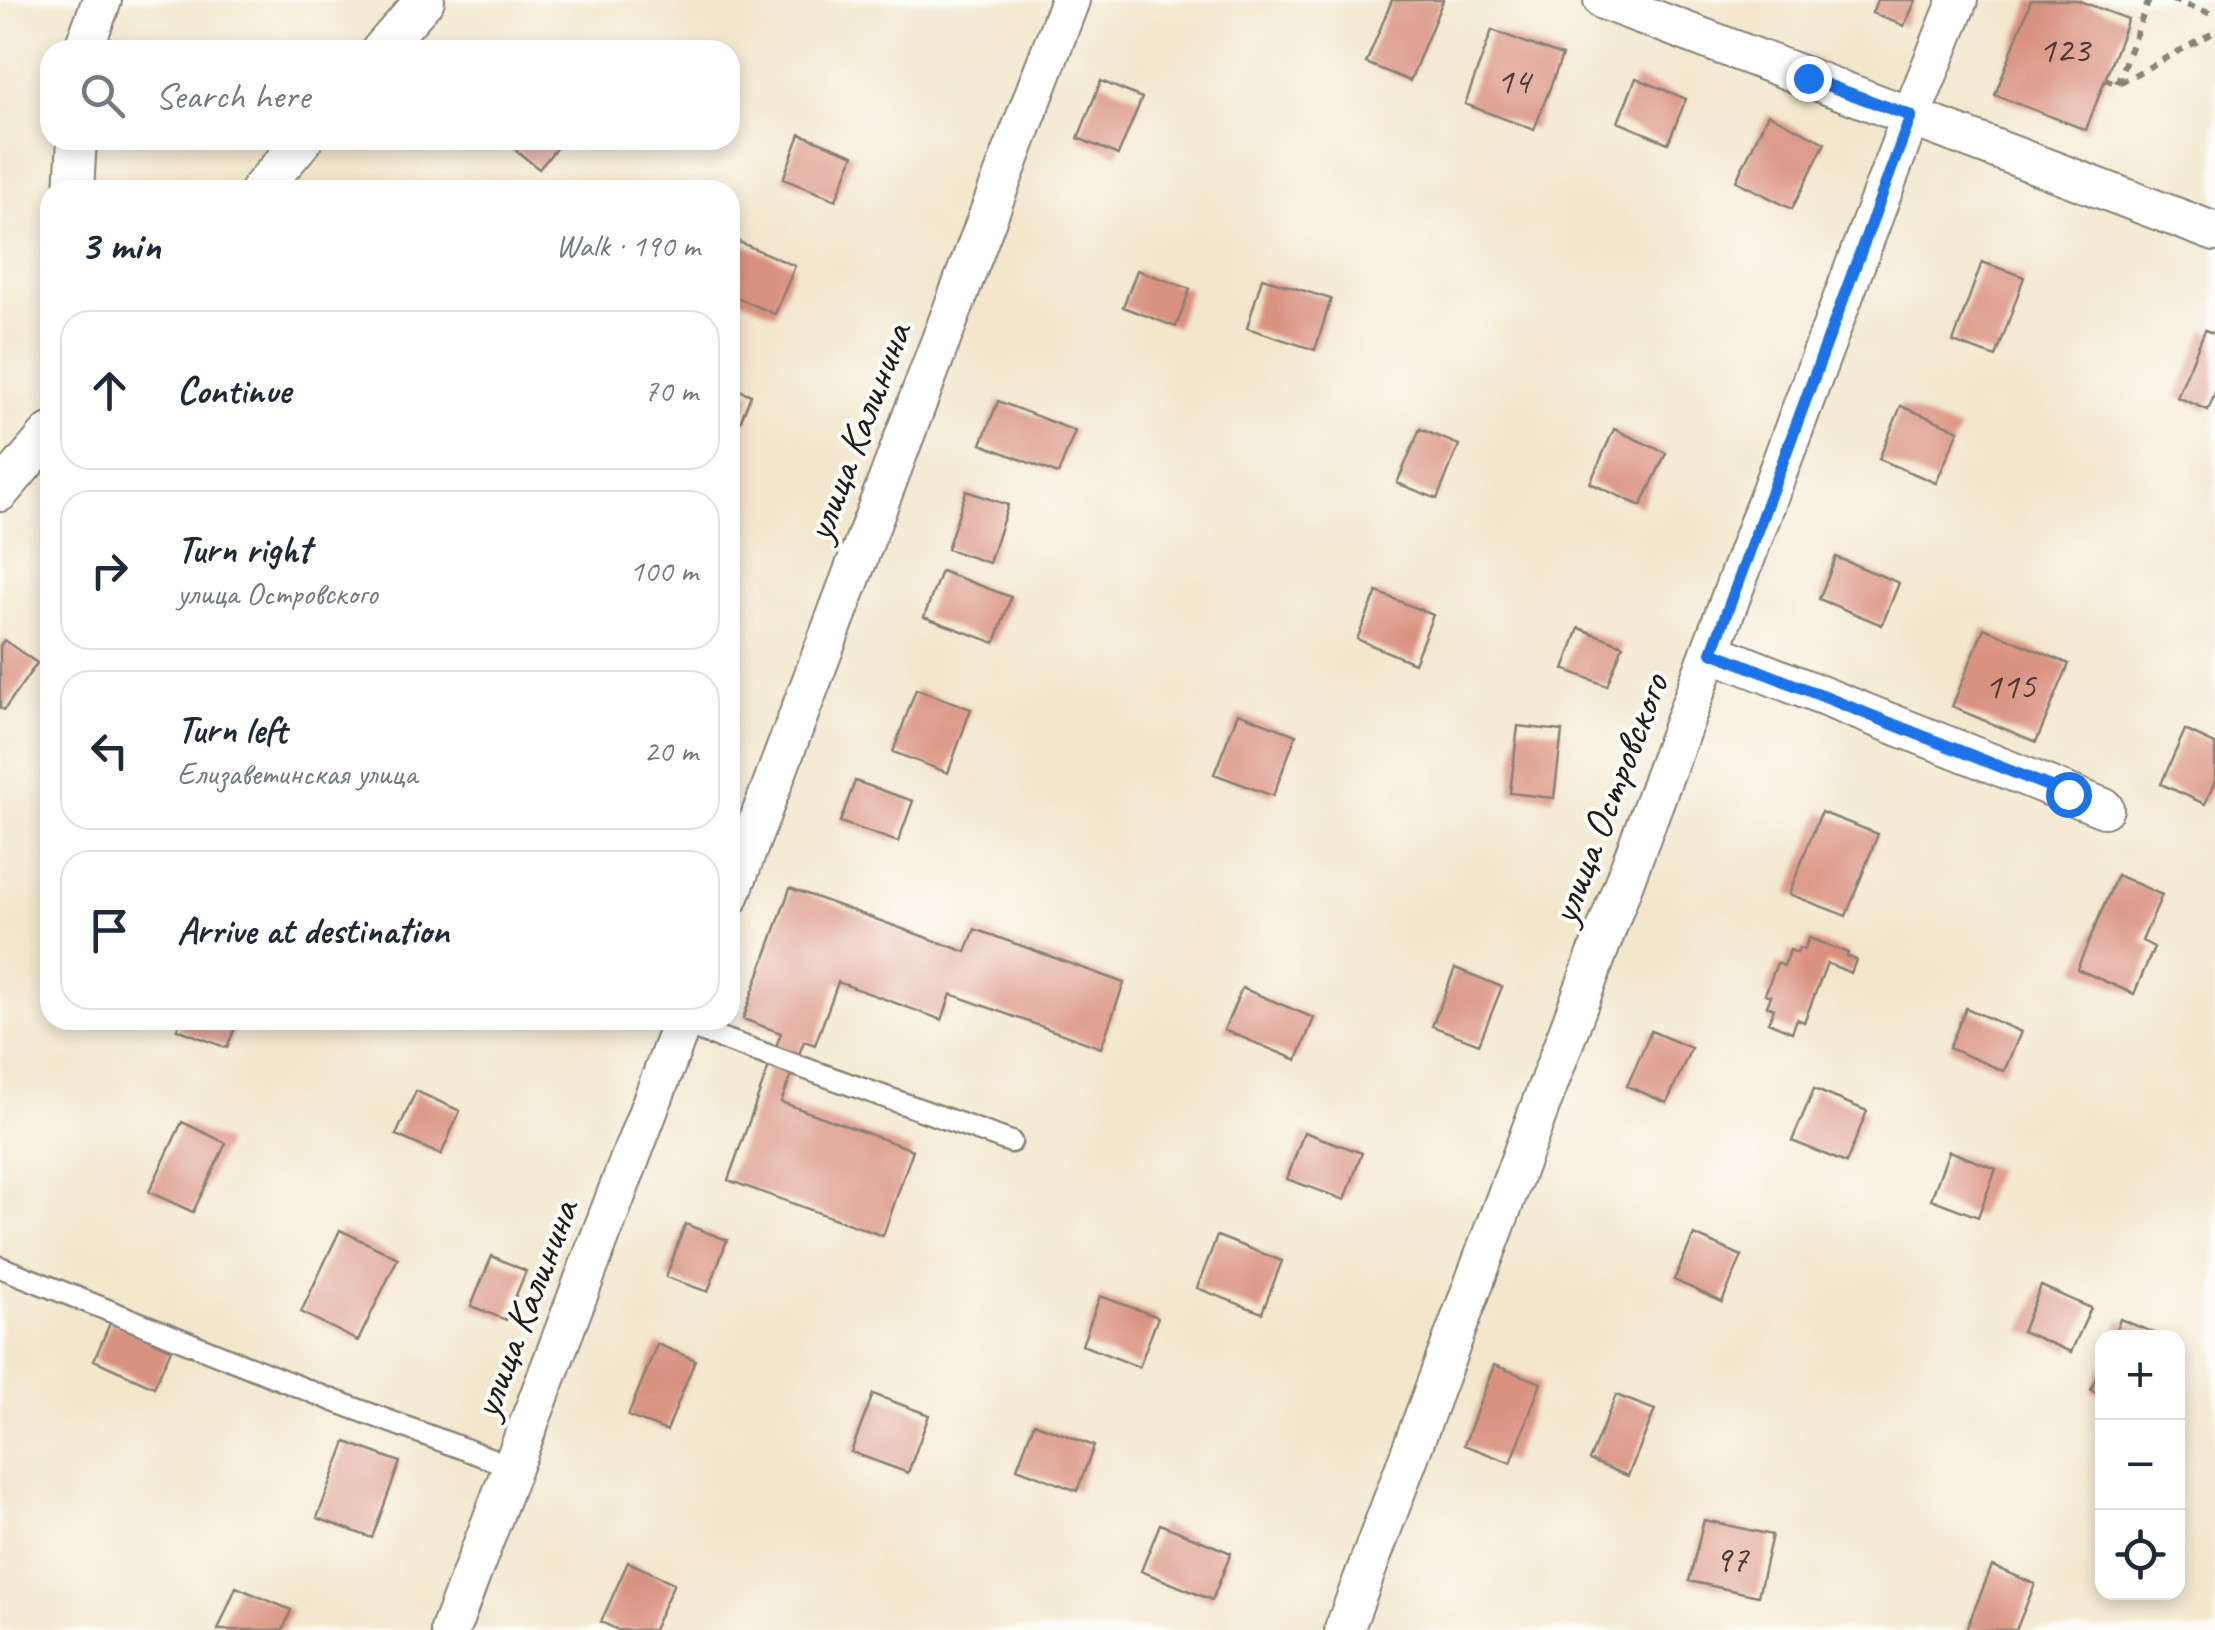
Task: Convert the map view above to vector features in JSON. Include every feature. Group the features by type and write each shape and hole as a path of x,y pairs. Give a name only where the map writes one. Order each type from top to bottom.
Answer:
{"street":[{"path":"87,40 102,0"},
{"path":"390,40 424,0"},
{"name":"улица Калинина","path":"740,870 1070,0"},
{"path":"1603,0 2215,232"},
{"name":"улица Островского","path":"1344,1630 1911,116 1958,0"},
{"path":"75,180 76,150"},
{"path":"269,180 295,150"},
{"path":"0,492 40,445"},
{"path":"1712,652 2104,808"},
{"name":"улица Калинина","path":"450,1630 679,1030"}],"lane":[{"path":"704,1030 1012,1142"},
{"path":"0,1267 332,1400 512,1467"}],"path":[{"path":"2117,84 2149,0"},
{"path":"2172,0 2215,16"},
{"path":"2117,84 2215,32"},
{"path":"2105,79 2117,84"}],"building":[{"path":"1392,0 1443,0 1410,81 1366,63"},
{"path":"1877,0 1916,0 1904,26 1872,13"},
{"path":"2031,0 2077,0 2128,19 2086,130 1995,95"},
{"path":"1492,30 1562,56 1534,130 1465,104"},
{"path":"1636,78 1686,99 1668,143 1618,122"},
{"path":"1101,81 1142,98 1118,155 1078,138"},
{"path":"1768,114 1825,143 1792,209 1736,181"},
{"path":"800,134 854,155 836,200 783,179"},
{"path":"515,150 555,150 539,169"},
{"path":"740,242 795,266 775,314 740,299"},
{"path":"1982,262 2024,277 1996,357 1953,342"},
{"path":"1137,270 1190,289 1176,327 1123,307"},
{"path":"1262,278 1331,299 1315,350 1247,328"},
{"path":"2205,330 2215,334 2215,393 2208,410 2177,397"},
{"path":"740,390 751,395 740,422"},
{"path":"998,401 1075,431 1058,474 981,444"},
{"path":"1901,406 1959,430 1936,483 1879,459"},
{"path":"1420,429 1459,445 1437,499 1397,483"},
{"path":"1614,429 1666,453 1641,506 1590,483"},
{"path":"966,491 1008,505 989,563 947,549"},
{"path":"1836,557 1899,583 1882,625 1819,599"},
{"path":"941,571 1011,597 995,643 924,617"},
{"path":"1377,592 1433,615 1414,663 1357,639"},
{"path":"1579,628 1623,645 1607,686 1564,669"},
{"path":"1984,628 2069,664 2036,742 1952,707"},
{"path":"4,640 37,663 4,710 0,708 0,646"},
{"path":"916,689 971,709 948,773 893,752"},
{"path":"1238,713 1296,735 1273,796 1214,774"},
{"path":"1518,726 1562,731 1554,798 1510,793"},
{"path":"2185,730 2215,744 2215,781 2205,804 2161,784"},
{"path":"855,781 913,801 898,842 840,822"},
{"path":"1821,812 1878,834 1846,916 1789,894"},
{"path":"2117,875 2162,895 2142,941 2154,947 2134,994 2077,969"},
{"path":"790,888 966,952 975,929 1124,983 1101,1048 951,994 942,1020 838,982 815,1045 804,1041 781,1102 913,1150 883,1236 728,1180 781,1033 743,1019"},
{"path":"1809,938 1856,960 1851,973 1827,963 1804,1022 1797,1019 1792,1032 1768,1022 1774,1009 1767,1006 1771,996 1765,994 1777,963 1784,966 1790,950 1804,950"},
{"path":"1455,968 1502,987 1479,1044 1432,1026"},
{"path":"1242,988 1314,1018 1297,1060 1224,1030"},
{"path":"1966,1008 2021,1032 2004,1071 1949,1048"},
{"path":"180,1030 234,1030 227,1048"},
{"path":"1651,1031 1691,1048 1667,1103 1627,1086"},
{"path":"1814,1089 1867,1111 1846,1163 1792,1141"},
{"path":"416,1091 460,1111 441,1155 396,1135"},
{"path":"182,1122 226,1143 193,1212 149,1192"},
{"path":"1304,1132 1362,1153 1345,1200 1287,1179"},
{"path":"1949,1151 1996,1169 1978,1217 1931,1199"},
{"path":"685,1224 727,1240 708,1292 666,1277"},
{"path":"340,1230 398,1258 358,1341 301,1312"},
{"path":"1694,1235 1742,1256 1722,1302 1674,1280"},
{"path":"1217,1236 1282,1261 1262,1313 1197,1288"},
{"path":"492,1256 526,1271 506,1320 471,1306"},
{"path":"2041,1286 2091,1308 2071,1352 2022,1331"},
{"path":"1100,1296 1158,1317 1139,1367 1082,1345"},
{"path":"2120,1319 2147,1330 2116,1330"},
{"path":"111,1321 171,1349 154,1387 94,1360"},
{"path":"657,1344 695,1360 667,1431 628,1416"},
{"path":"1494,1365 1541,1383 1511,1463 1464,1445"},
{"path":"873,1394 929,1415 908,1473 851,1452"},
{"path":"1616,1395 1655,1410 1628,1476 1589,1460"},
{"path":"1034,1423 1094,1446 1077,1491 1017,1468"},
{"path":"346,1442 400,1462 372,1538 317,1518"},
{"path":"1704,1520 1772,1535 1758,1596 1689,1581"},
{"path":"1160,1524 1231,1553 1212,1600 1141,1571"},
{"path":"628,1562 674,1583 653,1630 618,1630 601,1622"},
{"path":"1992,1566 2035,1584 2016,1630 1966,1630"},
{"path":"236,1587 291,1610 283,1630 218,1630"}],"route":[{"path":"1808,78 1911,116 1712,652 2068,794"}]}
